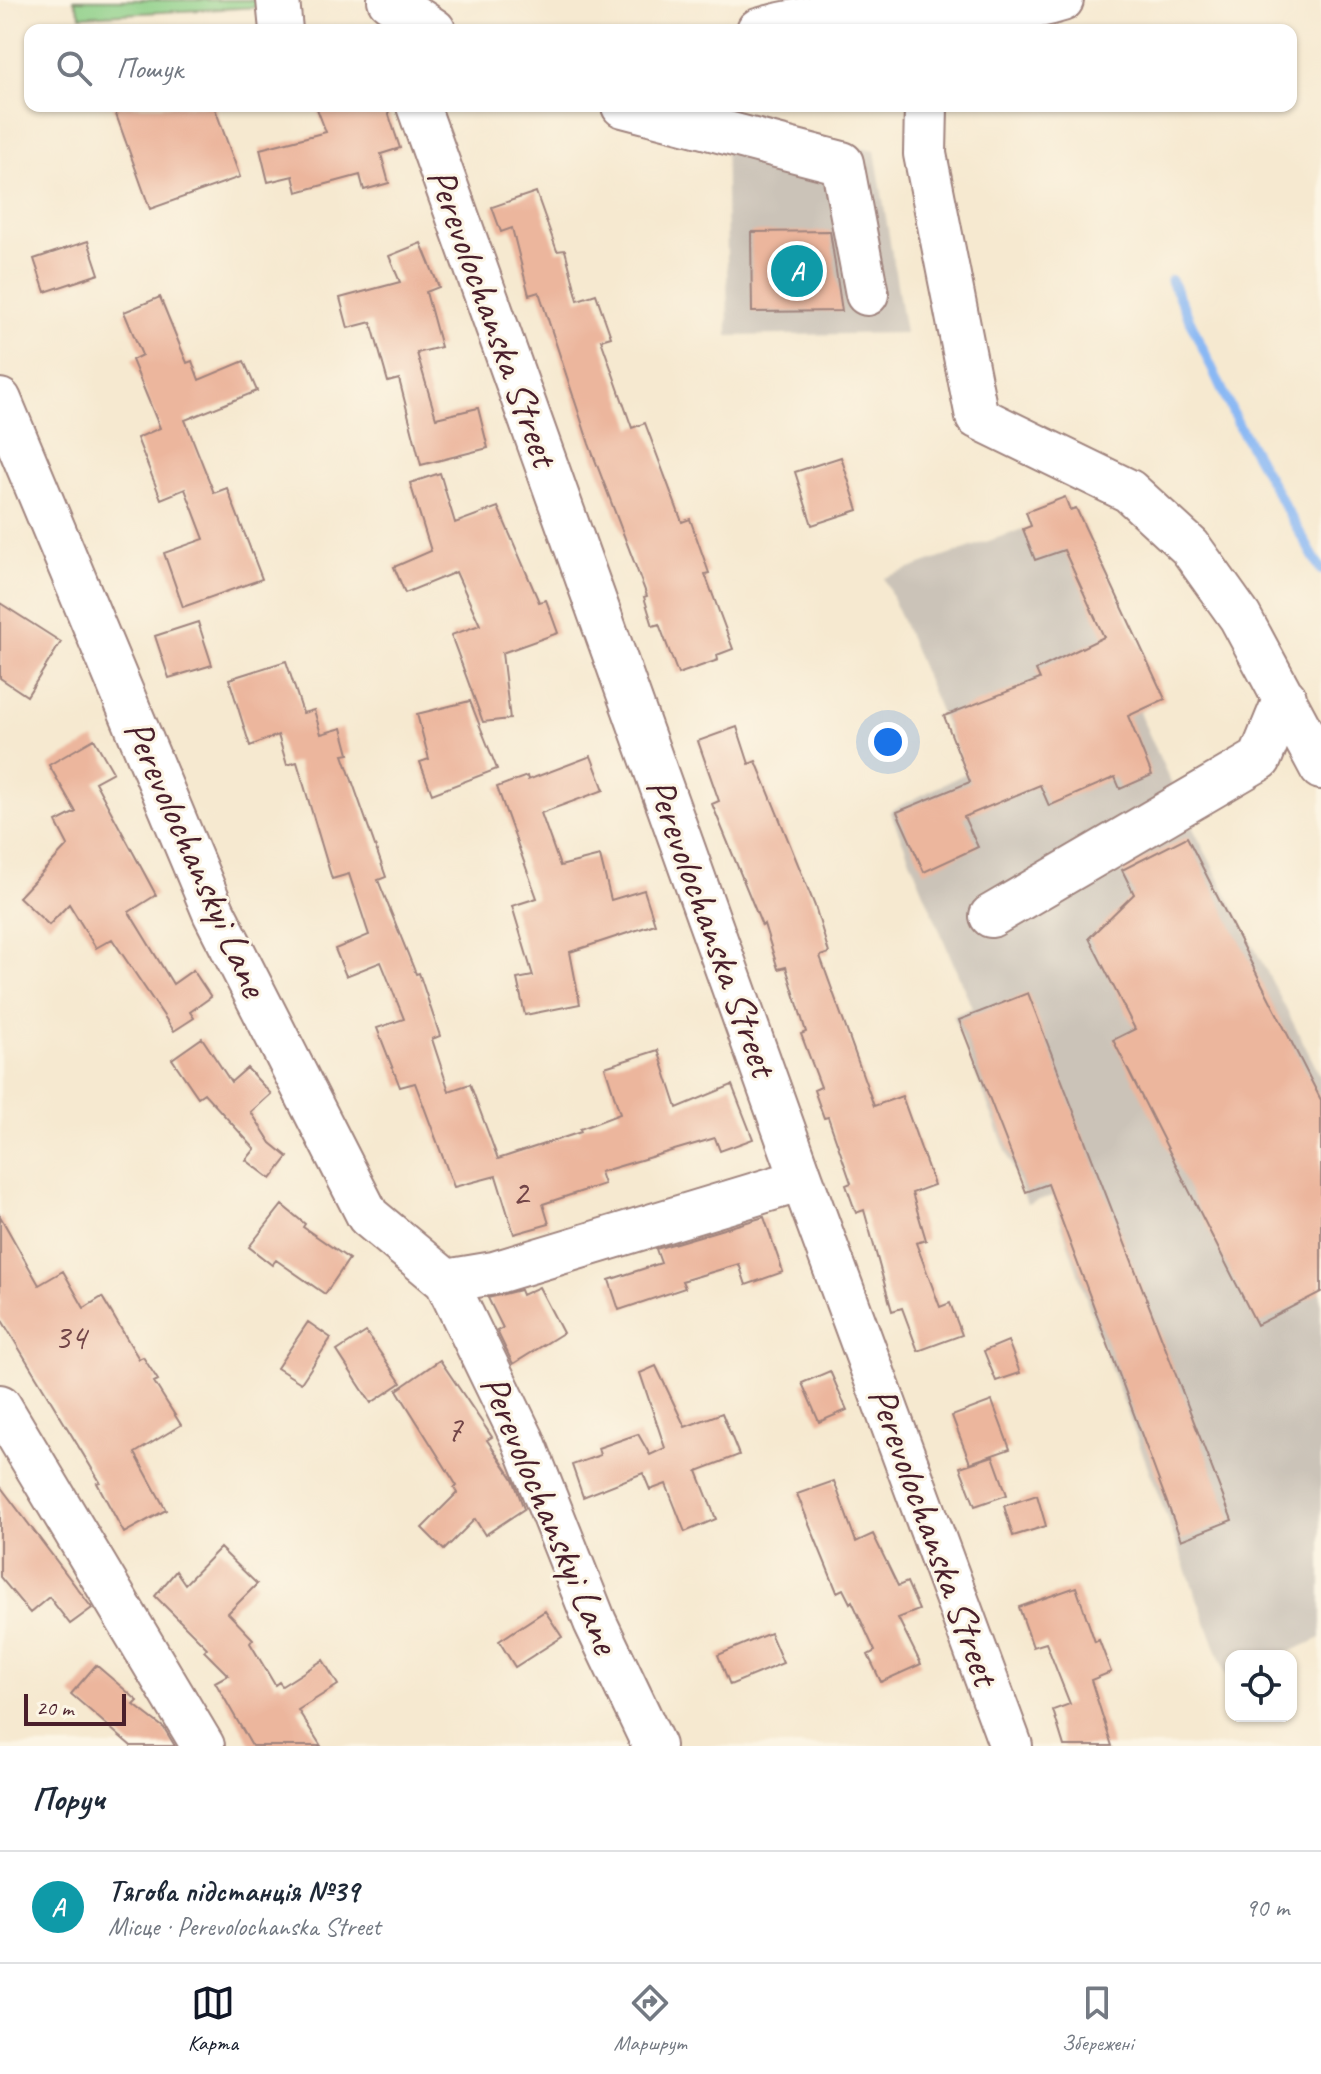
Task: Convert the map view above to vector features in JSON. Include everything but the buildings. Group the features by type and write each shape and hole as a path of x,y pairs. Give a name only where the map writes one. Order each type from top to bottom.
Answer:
{"street":[{"path":"278,0 280,24"},
{"path":"380,0 389,24"},
{"path":"389,0 425,24"},
{"path":"780,24 884,11 927,14 1037,8 1062,0"},
{"name":"Perevolochanska Street","path":"420,112 802,1180 1011,1746"},
{"path":"646,112 842,163 867,294"},
{"path":"926,112 925,154 977,417 1129,491 1190,547 1240,617 1321,768"},
{"name":"Perevolochanskyi Lane","path":"0,400 214,913 368,1216 446,1281 523,1440 595,1622 654,1746"},
{"path":"991,916 1260,759 1285,698"},
{"path":"446,1281 494,1273 802,1180"},
{"path":"0,1406 203,1746"}],"shaded area":[{"path":"725,116 875,151 905,333 728,336"},
{"path":"1065,497 1070,510 1076,508 1165,699 1139,712 1181,805 1321,1077 1321,1638 1294,1650 1225,1650 1225,1672 1102,1345 1052,1196 1027,1204 953,1016 972,1008 890,811 966,773 884,578 1031,526 1026,512"}],"green space":[{"path":"74,0 261,0 260,7 81,16"}],"waterway":[{"path":"1171,280 1239,426 1321,570"}],"place":[{"name":"Тягова пiдстанцiя №39","path":"797,271"}]}
